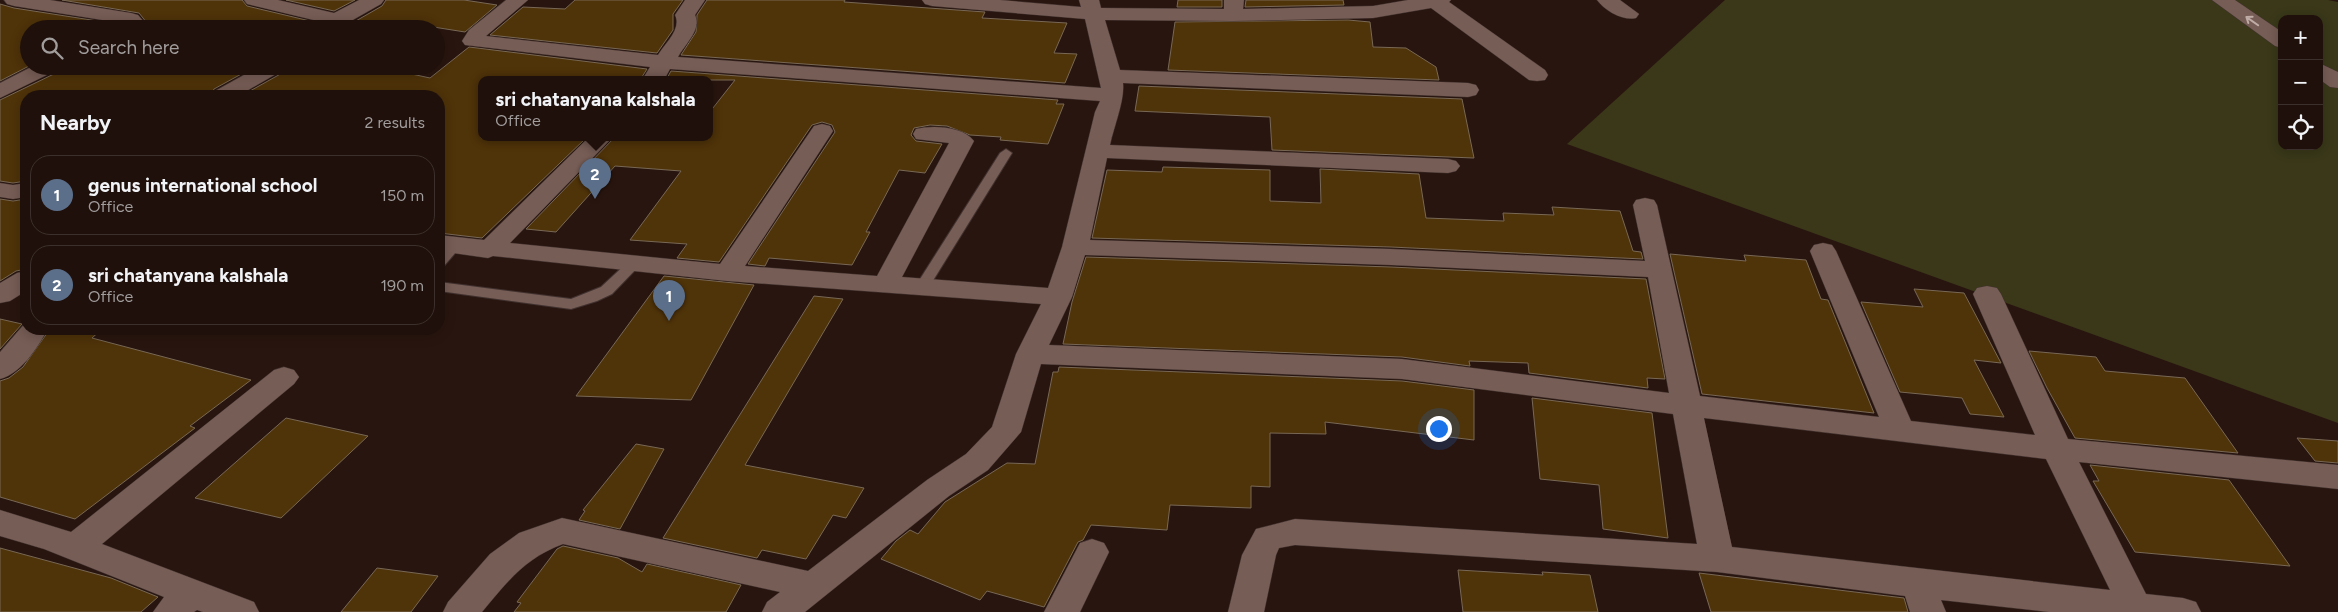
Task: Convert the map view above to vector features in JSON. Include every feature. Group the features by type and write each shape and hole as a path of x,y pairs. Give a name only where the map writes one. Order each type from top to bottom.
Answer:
{"street":[{"path":"14,0 133,20"},
{"path":"254,0 323,20"},
{"path":"343,20 374,0"},
{"path":"518,0 476,34 472,40 664,62 1112,85 1468,90"},
{"path":"655,76 688,28 688,21 685,15 695,0"},
{"path":"932,0 1092,7 1233,8 1373,12 1436,0 1537,75"},
{"path":"1607,0 1629,14"},
{"path":"2222,0 2278,39"},
{"path":"2248,0 2278,20"},
{"path":"780,612 938,488 977,462 1006,432 1030,354 1058,297 1075,247 1112,85 1092,7"},
{"path":"2323,53 2338,62"},
{"path":"2323,72 2338,82"},
{"path":"0,91 32,75"},
{"path":"234,90 260,75"},
{"path":"0,97 20,100"},
{"path":"727,273 822,131"},
{"path":"885,284 962,141 954,137 924,134"},
{"path":"488,250 598,141"},
{"path":"1097,151 1448,166"},
{"path":"0,190 20,191"},
{"path":"1644,205 1660,270 1685,406 1717,560"},
{"path":"1075,247 1390,257 1660,270"},
{"path":"445,251 488,250 727,273 1058,297"},
{"path":"1823,250 1900,430"},
{"path":"0,295 20,283"},
{"path":"1987,294 2057,449 2135,606"},
{"path":"0,369 30,335"},
{"path":"1030,354 1402,369 1685,406 2057,449 2338,477"},
{"path":"74,548 284,377"},
{"path":"0,523 74,548 182,602 241,612"},
{"path":"461,612 502,564 531,542 562,531 814,586"},
{"path":"1246,612 1260,555 1268,538 1295,532 1717,560 1923,598 2097,607 2135,606 2183,612"},
{"path":"1062,612 1092,552"}],"lane":[{"path":"922,287 1006,153"},
{"path":"445,288 570,304 591,300 606,293 634,264"}],"shaded area":[{"path":"1725,0 2328,0 2338,2 2338,423 1567,144"}],"building":[{"path":"62,0 242,0 247,6 306,20 145,20 139,13"},
{"path":"286,0 355,0 334,11"},
{"path":"386,0 464,0 497,5 465,32 445,29 445,20 358,20 382,6"},
{"path":"575,0 683,0 673,14 673,30 657,53 490,35 523,7 565,9"},
{"path":"707,0 845,0 844,2 985,12 982,18 1067,23 1054,53 1077,54 1065,83 681,55 696,32 697,15"},
{"path":"1178,0 1222,0 1222,7 1177,7"},
{"path":"1246,0 1343,0 1344,5 1245,7"},
{"path":"0,4 14,8 91,20 20,20 20,71 0,81"},
{"path":"1348,20 1370,22 1373,47 1406,48 1436,67 1439,80 1168,70 1175,22"},
{"path":"469,47 647,69 643,76 478,76 478,141 583,141 482,238 445,234 445,90 252,90 279,75 416,75 430,78 434,75 445,75 445,66"},
{"path":"671,71 1058,100 1056,104 1064,104 1048,144 1000,140 1001,137 970,135 947,126 930,125 914,128 911,135 916,141 942,144 925,173 899,170 866,232 870,232 852,265 769,258 765,266 748,264 835,132 832,125 822,122 812,125 719,262 677,258 687,244 630,240 681,171 615,166 556,232 526,229 611,141 713,141 713,108 735,80 713,80 713,76 668,76"},
{"path":"52,75 240,75 213,90 21,90"},
{"path":"1139,86 1462,99 1474,158 1272,150 1270,117 1135,111"},
{"path":"20,90 20,182 0,181 0,100"},
{"path":"1163,167 1270,170 1270,201 1321,203 1320,169 1419,174 1426,218 1504,221 1503,213 1554,215 1552,207 1620,211 1633,251 1641,252 1643,259 1391,247 1092,238 1107,170 1162,172"},
{"path":"0,199 20,200 20,270 0,281"},
{"path":"1670,254 1746,261 1744,255 1806,260 1821,299 1828,300 1874,413 1702,394"},
{"path":"1086,257 1391,267 1646,279 1665,379 1647,378 1648,388 1529,373 1528,363 1469,361 1470,366 1402,357 1063,344 1072,302"},
{"path":"664,276 754,285 691,400 576,396"},
{"path":"1914,289 1964,293 2001,363 1974,360 2004,417 1970,414 1962,398 1900,392 1861,302 1923,307"},
{"path":"814,296 843,299 745,465 864,488 846,518 833,515 806,559 762,550 757,558 663,538"},
{"path":"0,319 20,324 20,326 0,349"},
{"path":"46,335 95,335 92,338 251,380 190,426 195,428 75,519 0,497 0,381 9,378 23,367"},
{"path":"2029,351 2096,357 2105,371 2185,378 2238,453 2075,438"},
{"path":"1059,367 1402,381 1474,390 1474,440 1325,422 1326,434 1270,433 1270,487 1251,486 1251,508 1170,505 1167,530 1091,525 1083,540 1078,542 1044,607 987,591 980,600 881,559 896,541 910,530 918,534 945,502 1007,463 1035,464 1053,372 1058,372"},
{"path":"1532,398 1652,413 1668,538 1603,529 1599,485 1540,479"},
{"path":"286,418 368,436 281,518 195,498"},
{"path":"2297,438 2338,441 2338,463 2315,461"},
{"path":"636,444 664,449 620,529 579,520 585,511 583,510"},
{"path":"2090,465 2229,480 2290,566 2135,552 2093,481 2099,481"},
{"path":"563,546 618,558 642,572 647,564 741,585 726,612 514,612 521,603 517,602 557,549"},
{"path":"0,548 111,578 158,597 141,612 0,612"},
{"path":"377,568 438,576 411,612 341,612"},
{"path":"1458,570 1543,575 1542,572 1590,575 1598,612 1463,612"},
{"path":"1699,573 1904,598 1908,612 1711,612"}],"place":[{"name":"sri chatanyana kalshala","path":"595,199"},
{"name":"genus international school","path":"669,321"}]}
